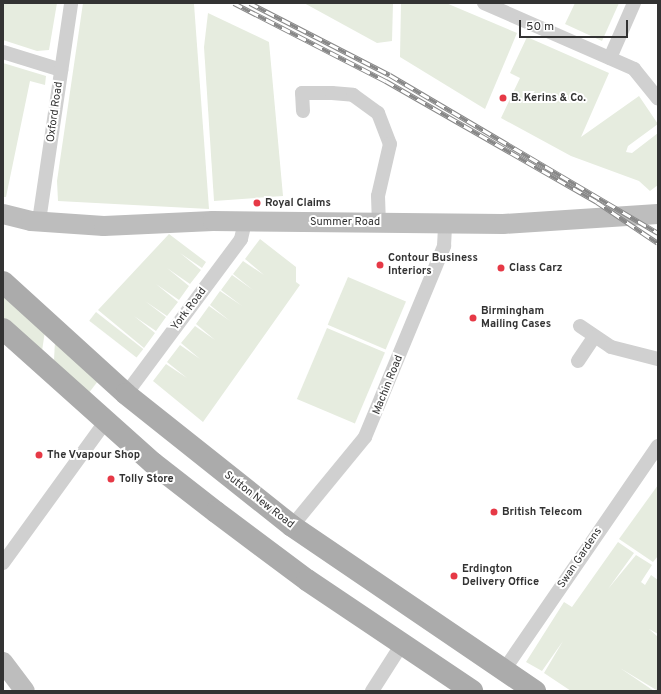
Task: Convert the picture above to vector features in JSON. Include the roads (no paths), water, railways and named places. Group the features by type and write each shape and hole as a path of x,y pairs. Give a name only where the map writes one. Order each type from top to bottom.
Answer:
{"main road":[{"name":"Summer Road","path":"3,214 35,221 104,226 245,221 445,224 658,214"},
{"name":"Summer Road","path":"3,224 35,221"},
{"name":"Sutton New Road","path":"3,282 126,394 292,526 536,691"},
{"path":"3,329 105,422 216,512 307,580 472,691"},
{"path":"3,662 24,691"}],"street":[{"name":"Oxford Road","path":"35,221 71,3"},
{"path":"484,3 634,69 658,99"},
{"path":"610,58 634,3"},
{"path":"3,52 61,70"},
{"path":"303,111 302,93 332,93 353,95 378,113 390,144 378,196 379,222"},
{"name":"York Road","path":"126,394 241,239 245,221"},
{"name":"Machin Road","path":"292,526 366,437 444,246 445,224"},
{"path":"580,326 594,337 611,347 658,359"},
{"path":"578,361 594,337"},
{"path":"3,563 105,422"},
{"name":"Swan Gardens","path":"504,670 658,446"},
{"path":"372,691 402,644"}],"railway":[{"path":"234,3 386,81 597,202 658,243"},
{"path":"250,3 390,75 658,233"}],"place":[{"name":"B. Kerins & Co.","path":"503,98"},
{"name":"Royal Claims","path":"257,203"},
{"name":"Contour Business Interiors","path":"380,265"},
{"name":"Class Carz","path":"501,268"},
{"name":"Birmingham Mailing Cases","path":"473,318"},
{"name":"The Vvapour Shop","path":"39,455"},
{"name":"Tolly Store","path":"111,479"},
{"name":"British Telecom","path":"494,512"},
{"name":"Erdington Delivery Office","path":"454,576"}]}
